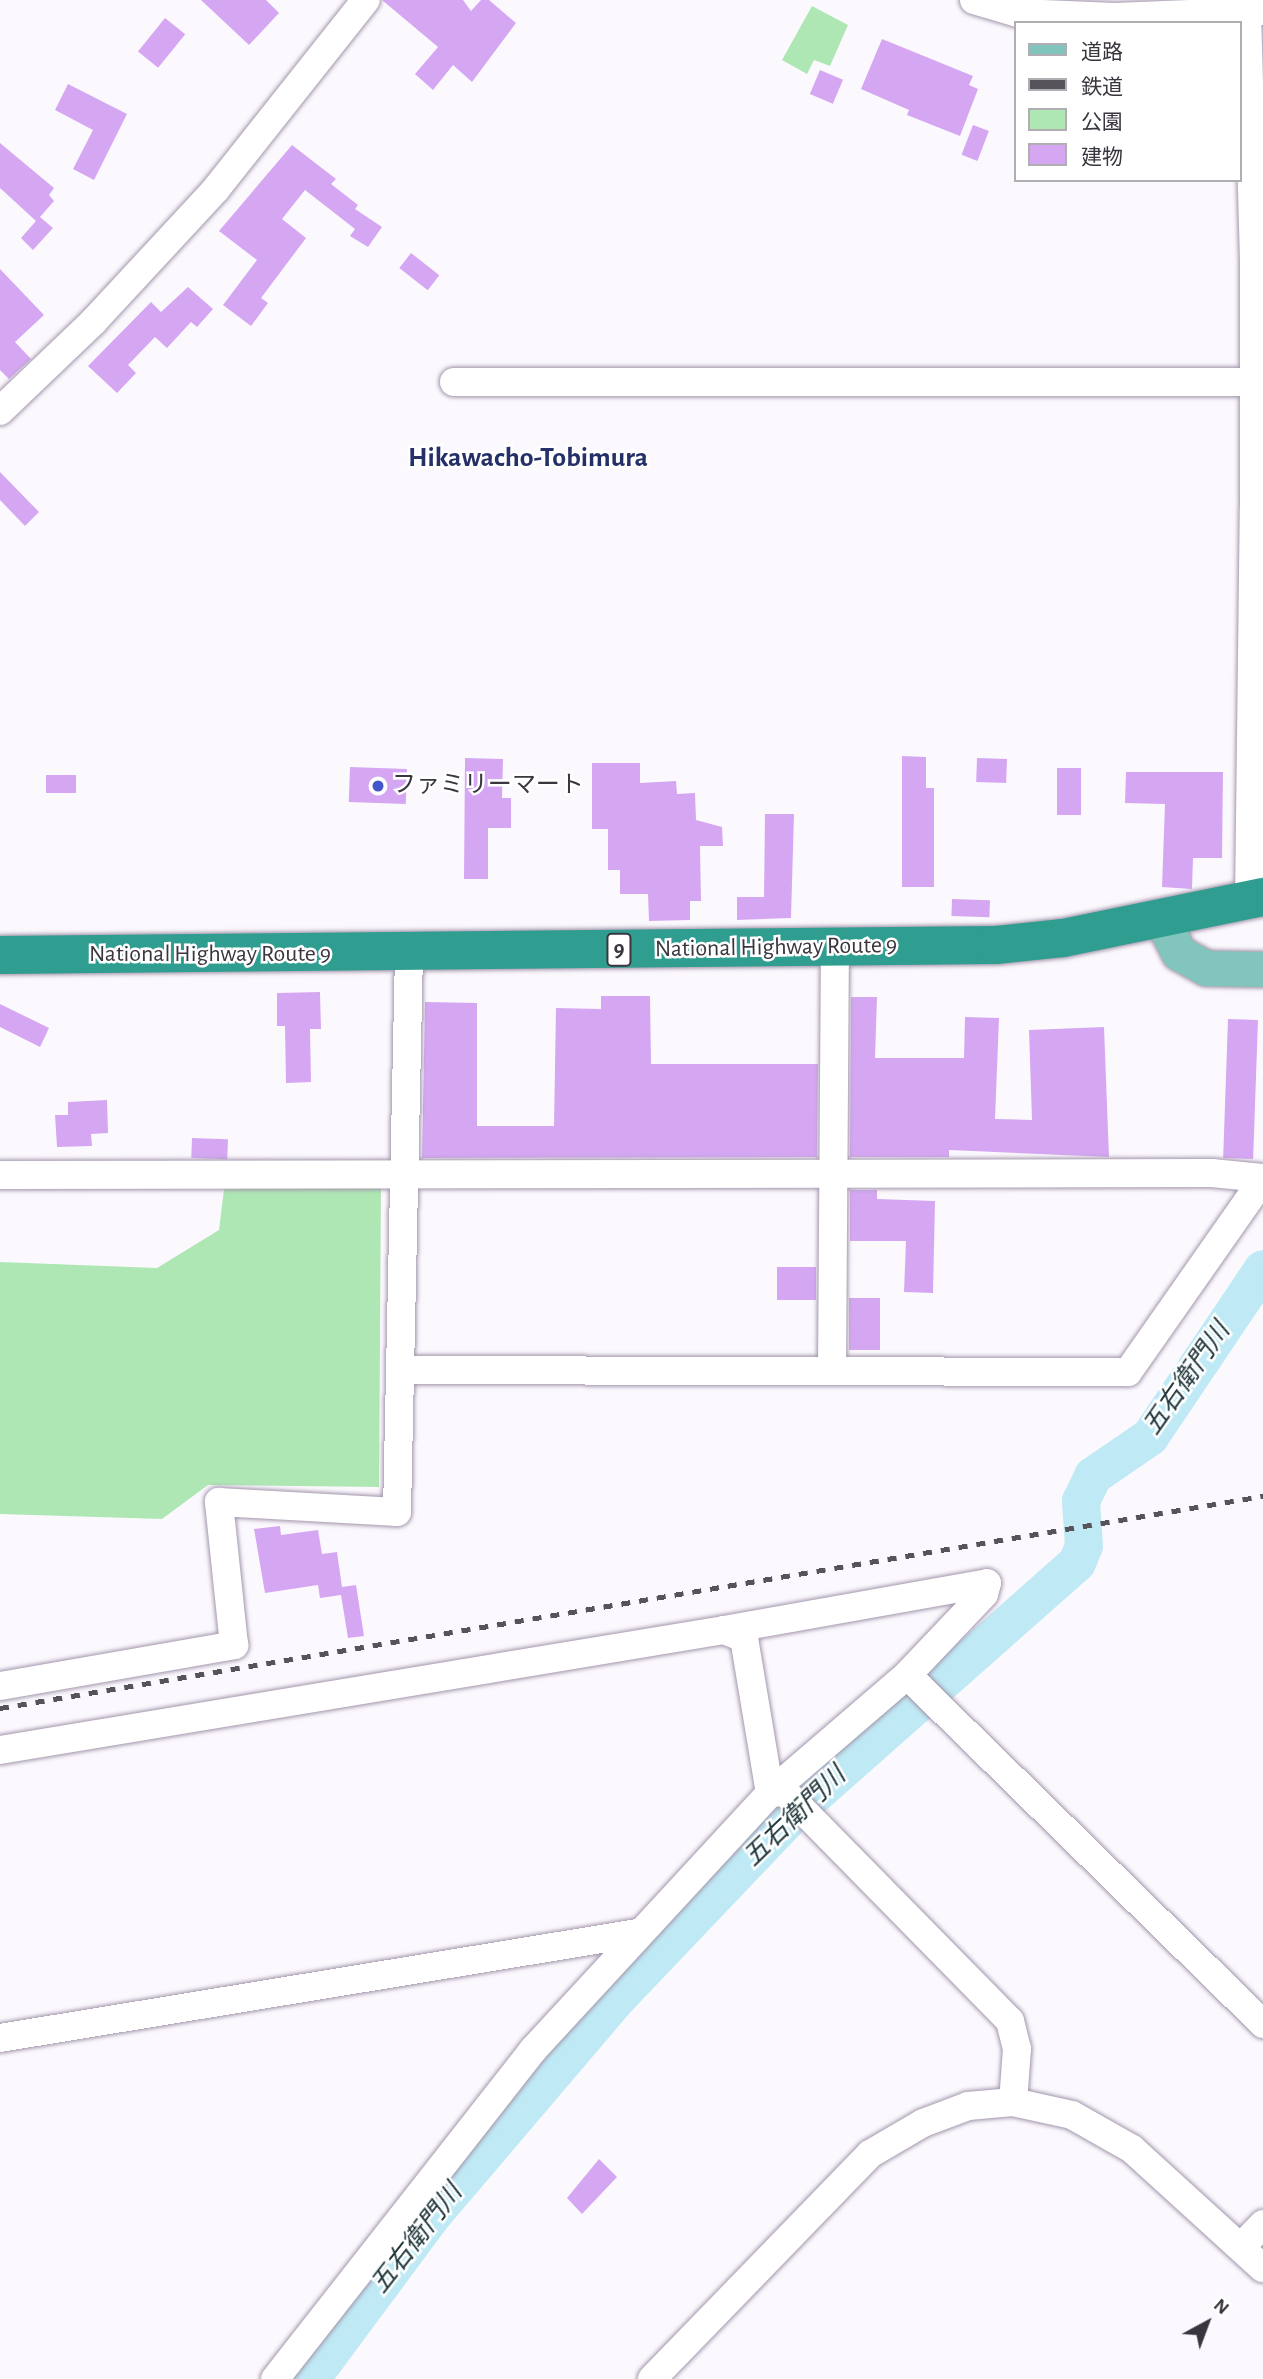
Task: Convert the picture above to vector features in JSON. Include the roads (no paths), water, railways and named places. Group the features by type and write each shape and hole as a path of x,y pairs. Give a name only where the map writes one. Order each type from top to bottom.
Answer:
{"highway":[{"name":"National Highway Route 9","path":"0,955 410,954 996,945 1162,920 1256,899"},
{"name":"National Highway Route 9","path":"0,942 75,955"}],"main road":[{"path":"1162,920 1179,953 1206,968 1263,969"}],"street":[{"path":"0,411 93,321 216,189 366,0"},
{"path":"974,0 1018,13 1087,16 1255,11 1259,264 1256,899"},
{"path":"454,382 1258,383"},
{"path":"832,1371 830,1174 835,947"},
{"path":"0,1686 234,1645 219,1502 397,1511 408,1177 410,954"},
{"path":"0,1175 408,1177 1212,1173 1262,1179 1128,1372 403,1370"},
{"path":"0,1751 724,1630 987,1583 984,1594 907,1675 770,1793 638,1933 533,2050 275,2379"},
{"path":"724,1630 744,1639 770,1793"},
{"path":"907,1675 1263,2024"},
{"path":"770,1793 785,1792 1010,2021 1017,2049 1013,2102"},
{"path":"0,2038 638,1933"},
{"path":"652,2379 870,2154 923,2123 968,2106 1013,2102 1072,2115 1132,2149 1263,2268"},
{"path":"1241,2247 1263,2224"}],"waterway":[{"name":"五右衛門川","path":"311,2379 432,2216 614,2002 792,1815 1077,1563 1084,1546 1081,1501 1093,1476 1150,1437 1263,1269"}],"railway":[{"path":"0,1708 1263,1496"}],"place":[{"name":"ファミリーマート","path":"378,786"}],"district":[{"name":"Hikawacho-Tobimura","path":"528,458"}]}
